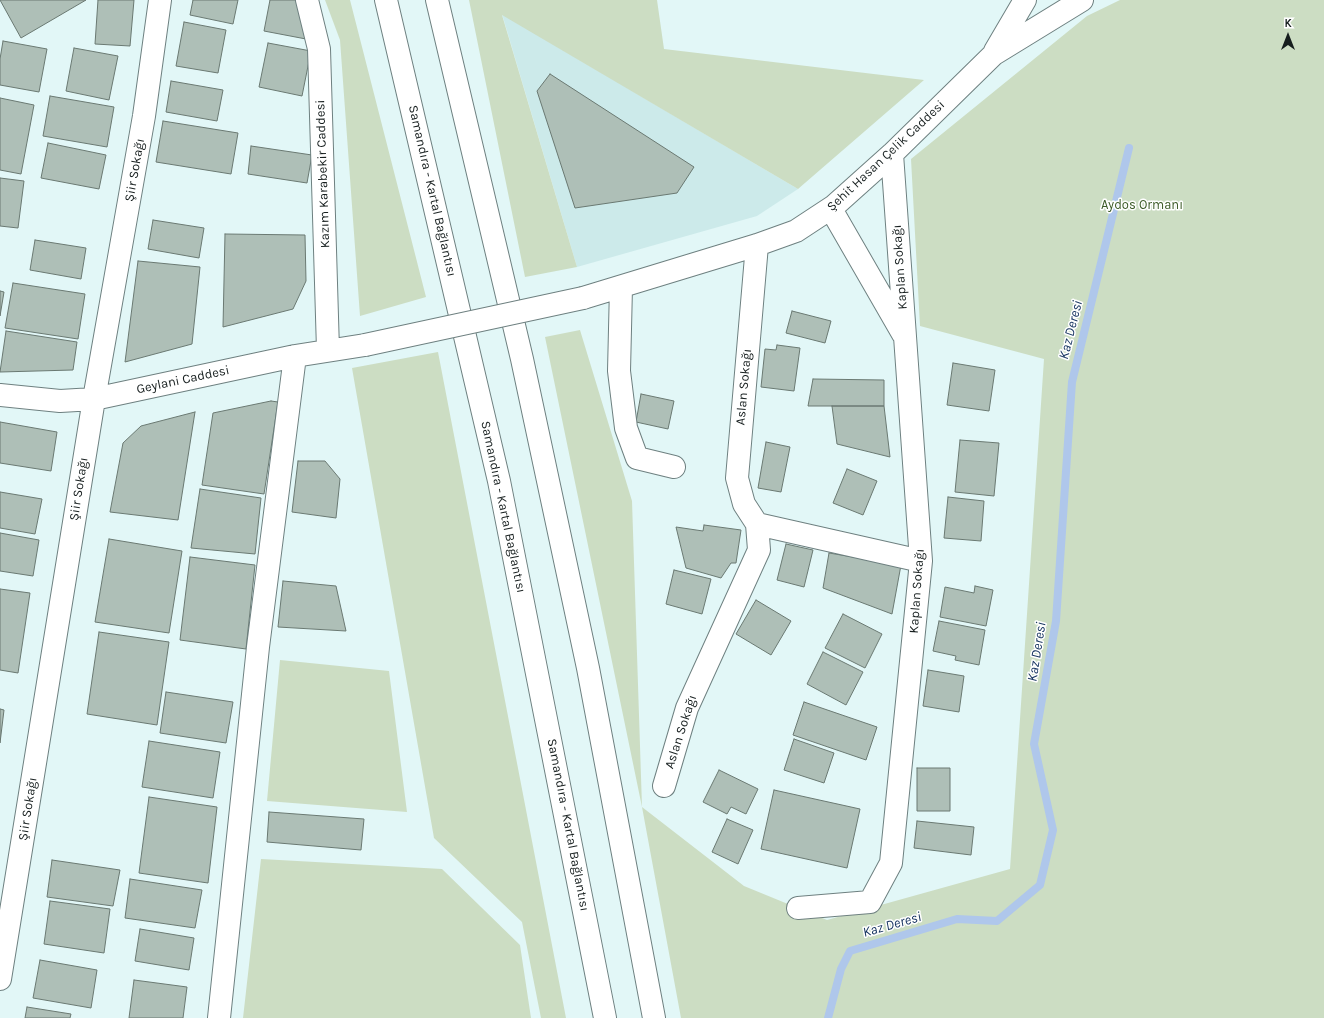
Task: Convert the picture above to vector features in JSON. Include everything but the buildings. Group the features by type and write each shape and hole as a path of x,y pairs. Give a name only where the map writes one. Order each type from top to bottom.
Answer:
{"main road":[{"name":"Şiir Sokağı","path":"0,979 94,399 144,116 160,0"},
{"name":"Kazım Karabekir Caddesi","path":"307,0 319,48 328,350"},
{"name":"Samandıra - Kartal Bağlantısı","path":"386,0 499,482 605,1018"},
{"path":"437,0 522,360 588,668 654,1018"},
{"name":"Şehit Hasan Çelik Caddesi","path":"994,54 1025,0"},
{"name":"Şehit Hasan Çelik Caddesi","path":"365,345 583,298 756,245 796,231 831,209 892,154 994,54 1082,0"},
{"name":"Kaplan Sokağı","path":"798,908 870,902 891,863 921,561 892,154"},
{"path":"831,209 906,339"},
{"name":"Aslan Sokağı","path":"664,786 687,708 759,550 757,524 744,504 737,478 756,245"},
{"path":"621,287 619,371 626,428 638,458 674,467"},
{"name":"Geylani Caddesi","path":"0,395 60,401 94,399 295,356 365,345"},
{"path":"219,1018 258,647 295,356"},
{"path":"757,524 921,561"}],"shaded area":[{"path":"502,14 798,189 757,216 577,267"}],"green space":[{"path":"325,0 350,0 426,297 360,316 340,40"},
{"path":"469,0 657,0 664,49 924,80 798,189 502,15 577,267 525,277"},
{"name":"Aydos Ormanı","path":"1120,0 1324,0 1324,1018 681,1018 642,807 744,886 827,920 1010,869 1044,359 920,326 911,159 1087,16"},
{"path":"580,330 632,501 642,807 545,337"},
{"path":"438,352 566,1018 541,1018 522,922 434,838 352,368"},
{"path":"280,660 389,671 407,812 267,801"},
{"path":"261,859 442,869 520,945 531,1018 243,1018"}],"waterway":[{"name":"Kaz Deresi","path":"828,1018 841,969 850,951 957,919 997,921 1040,885 1053,830 1034,744 1056,621 1072,382 1129,148"}]}
